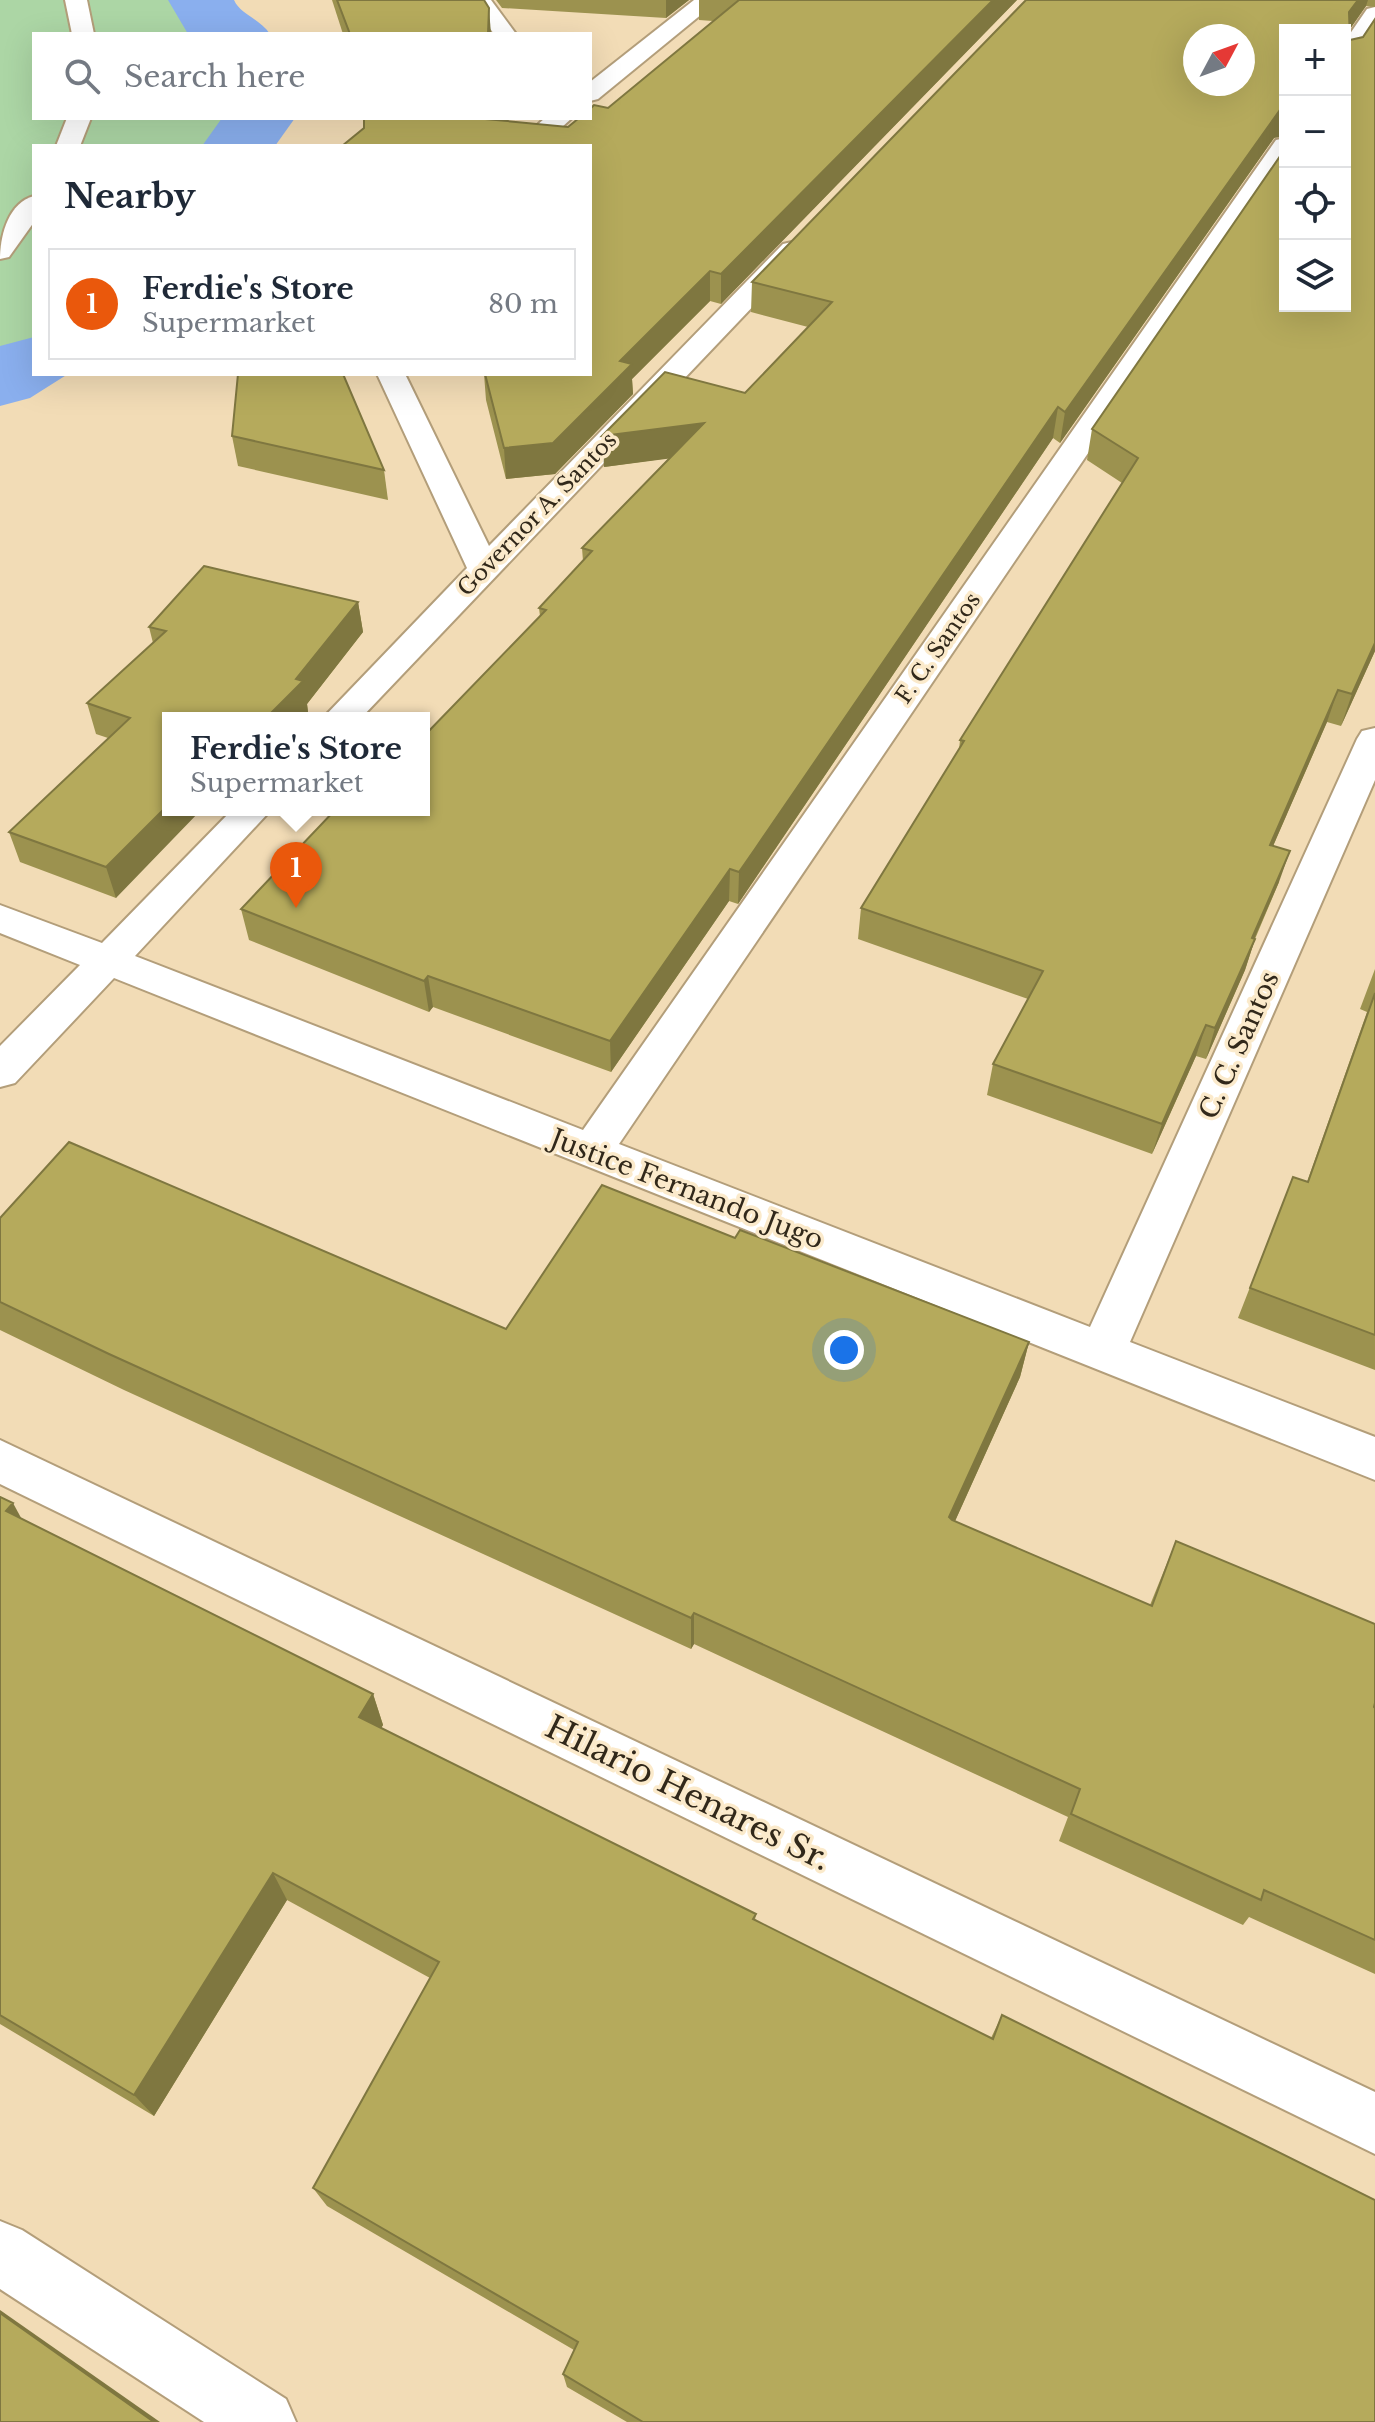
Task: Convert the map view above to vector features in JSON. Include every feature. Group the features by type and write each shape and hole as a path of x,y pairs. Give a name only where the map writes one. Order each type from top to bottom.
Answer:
{"street":[{"path":"76,0 83,32"},
{"path":"480,0 504,32"},
{"path":"592,92 708,0"},
{"path":"1351,49 1375,14"},
{"path":"69,144 78,120"},
{"path":"528,144 558,120"},
{"name":"F. C. Santos","path":"591,1151 1279,154"},
{"path":"0,251 32,207"},
{"name":"Governor A. Santos","path":"347,712 813,228"},
{"path":"392,376 484,570"},
{"name":"C. C. Santos","path":"1102,1352 1375,739"},
{"path":"0,1072 247,816"},
{"name":"Justice Fernando Jugo","path":"0,918 1375,1459"},
{"name":"Hilario Henares Sr.","path":"0,1461 1375,2124"},
{"path":"0,2252 263,2422"}],"green space":[{"path":"0,0 201,0 210,19 233,32 32,32 32,120 258,120 240,144 32,144 32,363 0,380"}],"building":[{"path":"337,0 484,0 489,8 488,32 349,32"},
{"path":"739,0 993,0 721,274 710,271 620,361 632,364 553,443 504,448 486,376 592,376 592,144 344,144 364,128 364,120 496,120 568,127 577,120 592,120 594,105 608,108"},
{"path":"1026,0 1358,0 1349,12 1349,24 1279,24 1279,111 1065,412 1058,407 739,872 730,869 610,1041 428,976 424,981 241,909 329,816 430,816 430,730 546,610 539,608 592,551 582,548 704,423 602,436 665,372 745,393 832,302 752,282"},
{"path":"1375,19 1375,643 1352,694 1338,690 1270,845 1290,851 1252,938 1255,939 1215,1028 1206,1025 1162,1124 993,1064 1043,971 861,908 964,741 960,740 1138,458 1092,429 1279,158 1279,312 1351,312 1351,40 1363,37"},
{"path":"238,376 344,376 384,470 232,436"},
{"path":"204,566 358,602 296,679 303,681 272,712 162,712 162,811 106,867 9,832 130,718 87,703 166,631 149,627"},
{"path":"1375,993 1375,1335 1250,1288 1293,1177 1308,1182"},
{"path":"69,1142 506,1329 602,1185 735,1238 740,1230 1029,1342 949,1517 952,1520 1152,1606 1176,1541 1375,1624 1375,1940 1264,1890 1261,1900 1071,1814 1080,1789 694,1613 691,1618 0,1302 0,1218"},
{"path":"0,1497 13,1503 6,1511 373,1694 359,1717 756,1914 753,1919 993,2039 1002,2015 1375,2200 1375,2422 643,2422 563,2374 578,2342 313,2188 439,1962 273,1873 134,2095 0,2015"},
{"path":"0,2313 154,2422 0,2422"}],"waterway":[{"path":"201,0 210,19 233,32"},
{"path":"240,144 258,120"},
{"path":"0,380 32,363"}],"place":[{"name":"Ferdie's Store","path":"296,908"}]}
